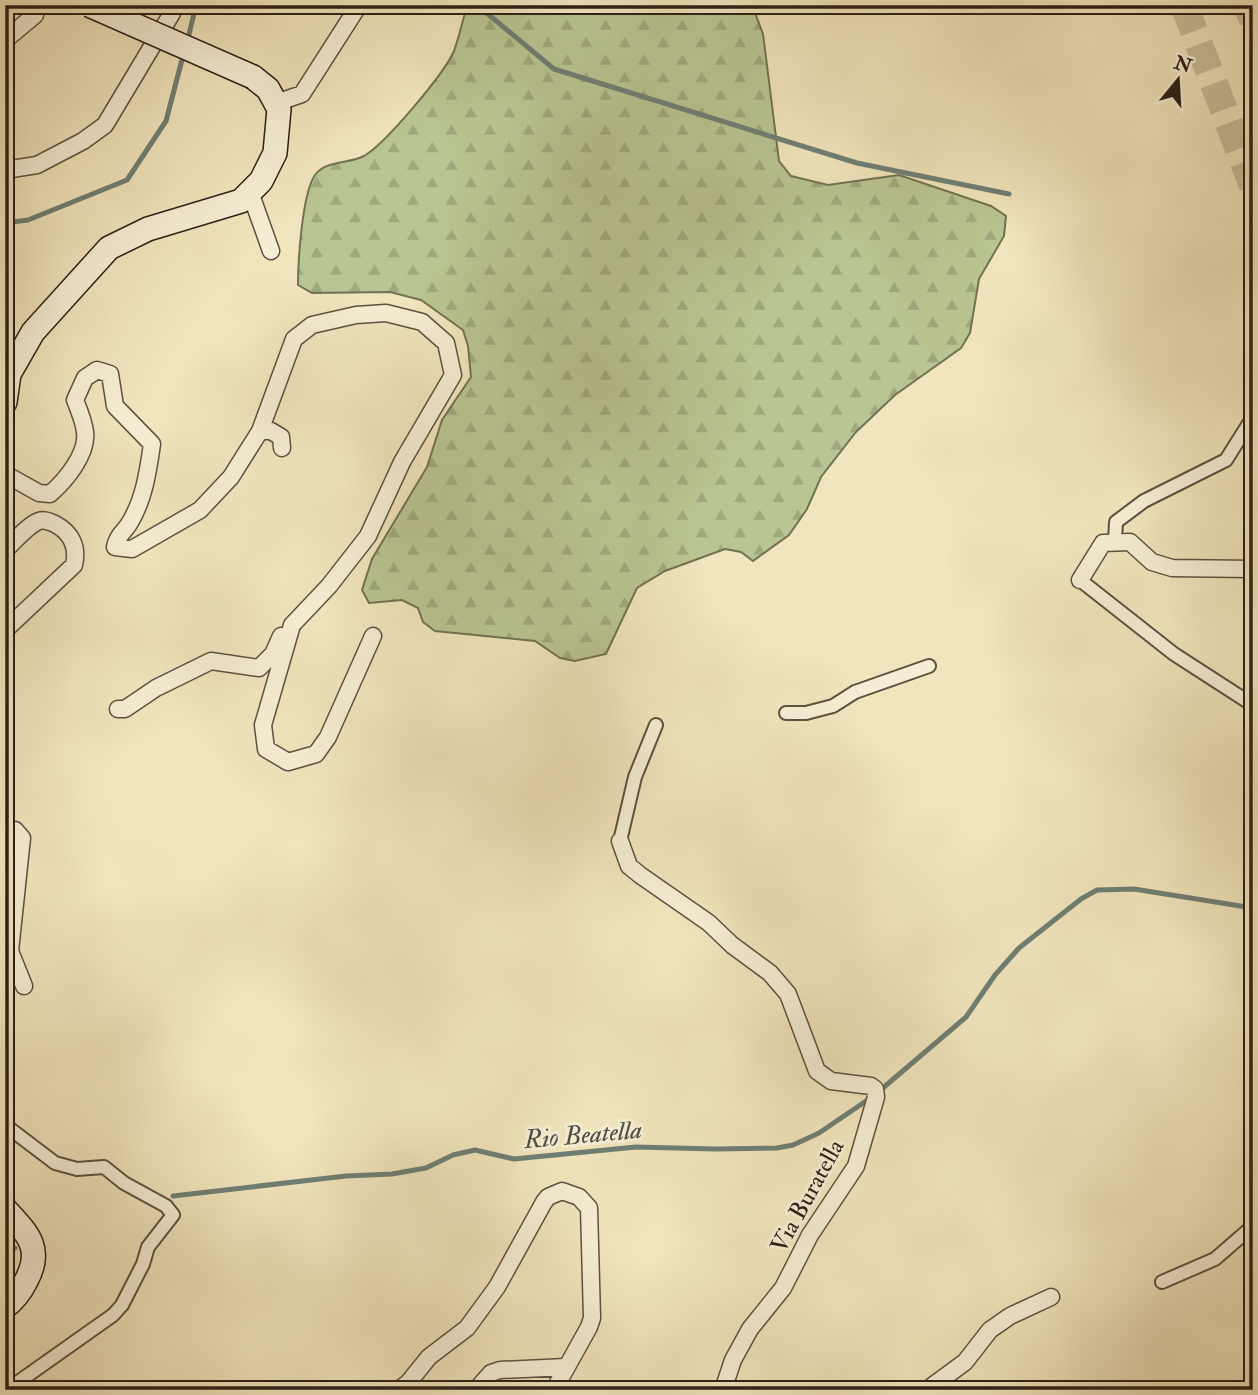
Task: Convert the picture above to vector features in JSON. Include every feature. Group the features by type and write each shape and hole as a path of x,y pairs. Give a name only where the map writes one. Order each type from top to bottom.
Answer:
{"main road":[{"path":"5,401 9,374 33,332 109,248 148,229 241,201 261,181 275,153 279,109 268,89 253,77 89,5"},
{"path":"5,1209 26,1232 36,1252 32,1270 5,1307"}],"street":[{"path":"5,170 37,165 83,141 105,125 172,13 173,5"},
{"path":"276,103 302,94 359,5"},
{"path":"5,40 35,15"},
{"path":"250,192 271,251"},
{"path":"5,474 39,493 50,494 63,482 82,451 86,434 75,400 85,378 97,370 110,373 116,406 152,444 146,484 129,524 116,538 115,547 132,549 200,510 231,477 260,432 294,339 312,325 356,315 386,313 422,322 446,343 453,375 402,462 368,536 329,586 292,625 264,725 266,749 288,762 316,754 328,737 373,636"},
{"path":"1115,541 1116,522 1144,501 1226,460 1253,417"},
{"path":"260,432 271,431 281,437 282,448"},
{"path":"5,550 38,521 47,520 63,528 73,540 77,554 74,565 5,630"},
{"path":"1253,569 1172,568 1152,562 1130,542 1115,541 1103,543 1080,580 1174,654 1253,705"},
{"path":"118,709 125,709 156,688 211,661 259,668 273,654 293,610 329,586"},
{"path":"786,713 806,713 833,706 855,692 929,666"},
{"path":"620,841 635,777 656,724"},
{"path":"5,830 15,830 22,838 10,951 24,986"},
{"name":"Via Buratella","path":"620,841 629,866 709,923 769,974 788,994 817,1071 831,1081 871,1086 875,1089 876,1097 856,1166 810,1235 783,1288 750,1329 733,1360 723,1390"},
{"path":"5,1125 55,1163 77,1169 103,1167 124,1183 166,1206 173,1216 148,1247 143,1264 122,1305 113,1315 7,1390"},
{"path":"398,1390 408,1383 429,1357 467,1328 497,1287 544,1202 555,1193 570,1193 579,1197 589,1208 593,1308 589,1327 554,1390"},
{"path":"1162,1283 1215,1259 1253,1226"},
{"path":"927,1390 965,1362 990,1330 1010,1316 1051,1297"},
{"path":"476,1390 491,1373 500,1370 566,1367"},
{"path":"1244,1390 1253,1389"}],"green space":[{"path":"467,5 752,5 763,34 779,161 791,176 828,185 899,175 991,206 1006,216 1004,236 979,279 970,333 961,348 895,395 856,432 821,477 807,509 789,535 753,561 741,552 725,549 665,571 637,588 606,654 575,661 560,658 535,641 435,631 423,622 418,608 402,600 369,603 362,590 372,559 427,467 442,420 471,377 468,346 463,330 421,300 390,292 312,293 298,285 304,212 315,175 325,167 364,156 399,124 448,62 456,46"}],"waterway":[{"path":"187,43 196,5"},
{"path":"477,5 554,69 857,163 1009,194"},
{"path":"5,223 28,220 127,180 166,121 184,52"},
{"name":"Rio Beatella","path":"877,1093 966,1017 995,975 1019,948 1081,899 1097,890 1134,889 1253,908"},
{"name":"Rio Beatella","path":"173,1196 346,1176 392,1174 426,1168 453,1155 475,1150 514,1159 636,1147 777,1148 793,1145 819,1133 869,1099"},
{"name":"Rio Beatella","path":"5,1250 15,1248"}],"tunnel":[{"path":"1184,5 1253,186"},
{"path":"1247,5 1253,20"}]}
